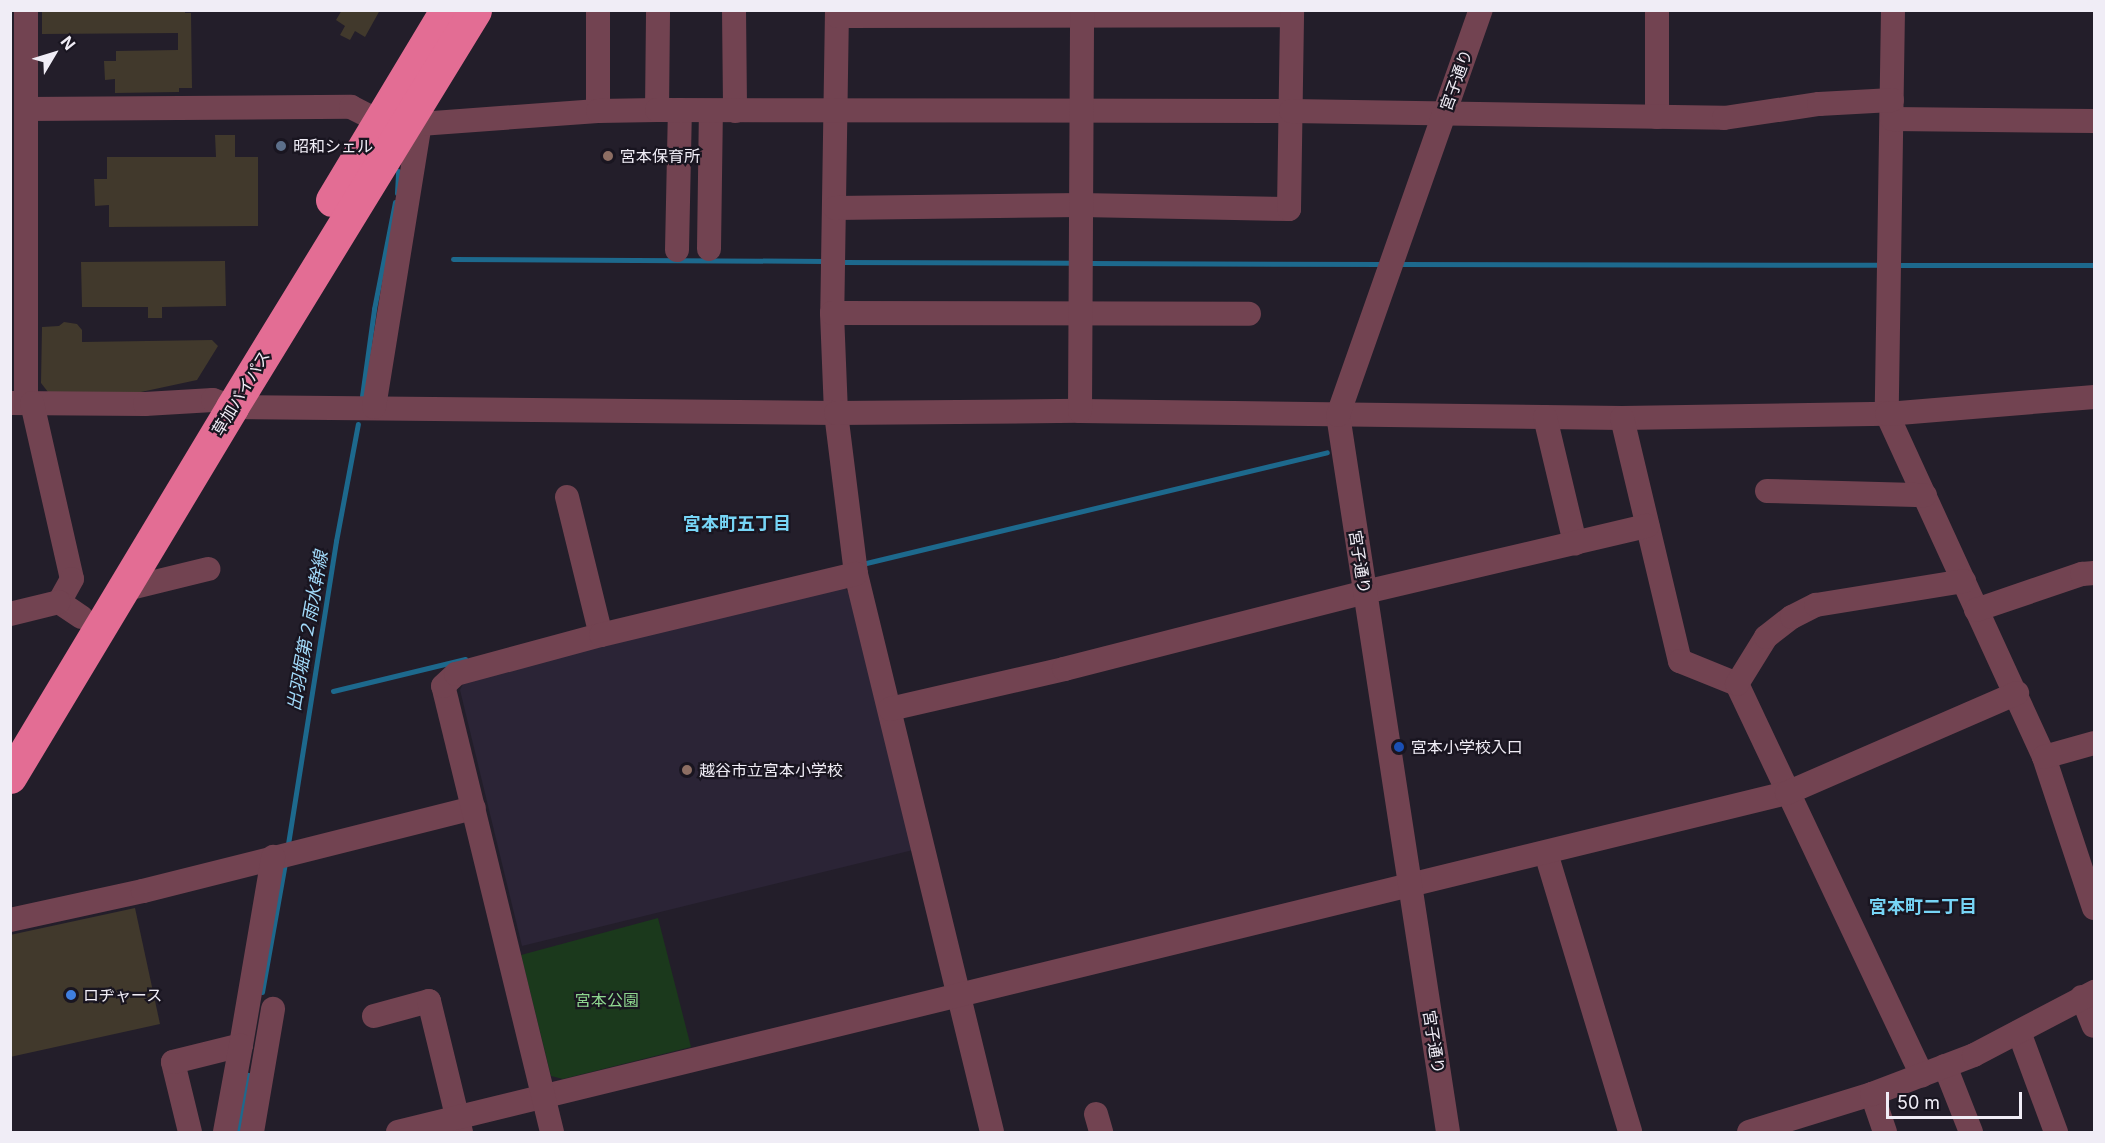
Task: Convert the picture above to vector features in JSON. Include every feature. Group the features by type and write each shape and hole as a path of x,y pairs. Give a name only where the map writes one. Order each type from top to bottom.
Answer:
{"highway":[{"name":"草加バイパス","path":"402,120 446,10"},
{"name":"草加バイパス","path":"10,733 70,609 222,403 402,120 475,10"},
{"name":"草加バイパス","path":"10,777 122,590 222,403"}],"street":[{"path":"10,614 70,609 72,579 23,403 18,184 27,109 26,10"},
{"path":"598,10 598,111"},
{"path":"658,10 668,110 677,250"},
{"path":"709,249 734,10"},
{"name":"宮子通り","path":"1448,1132 1338,416 1481,10"},
{"path":"1657,10 1657,117"},
{"path":"1893,10 1887,414 1976,610 2017,693 2044,757 2094,908"},
{"path":"1080,411 1082,12"},
{"path":"835,208 1081,205 1289,209 1292,13 837,13 832,313 836,413 856,574 992,1132"},
{"path":"27,109 351,107 402,120 668,110 1291,111 1724,118 1819,104 2094,120"},
{"path":"374,407 402,120"},
{"path":"832,313 1249,314"},
{"path":"23,403 222,403 836,413 1080,411 1622,418 1887,414 2094,397"},
{"path":"1545,417 1575,543"},
{"path":"1622,418 1680,661 1737,684 1922,1075"},
{"path":"1767,491 1925,495"},
{"path":"567,497 601,635"},
{"path":"890,709 1064,669 1365,592 1647,526"},
{"path":"122,590 208,569"},
{"path":"1976,610 2082,574 2094,573"},
{"path":"552,1132 443,687 456,674 601,635 856,574"},
{"path":"1737,684 1766,637 1792,617 1815,605 1964,581"},
{"path":"403,1132 459,1125 544,1097 1787,793 2017,693"},
{"path":"2044,757 2094,743"},
{"path":"10,920 143,891 474,808"},
{"path":"1546,853 1630,1132"},
{"path":"225,1132 273,857"},
{"path":"1749,1132 1872,1094 1946,1066 2019,1032 2088,994 2094,1026"},
{"path":"374,1016 429,1001 459,1125"},
{"path":"252,1132 273,1009"},
{"path":"2019,1032 2056,1132"},
{"path":"190,1132 173,1062 241,1045"},
{"path":"1946,1066 1971,1132"},
{"path":"1872,1094 1885,1132"}],"shaded area":[{"name":"越谷市立宮本小学校","path":"844,587 852,596 913,850 522,946 460,690 465,680"}],"green space":[{"name":"宮本公園","path":"658,918 691,1047 563,1079 551,1076 521,955"}],"building":[{"path":"42,10 185,10 185,13 191,13 192,88 179,88 179,92 115,93 115,79 105,80 104,61 116,61 116,51 178,50 178,33 42,34"},
{"path":"342,10 380,10 365,37 355,31 350,40 340,35 345,26 336,20"},
{"path":"215,135 235,135 235,157 258,157 258,226 109,227 109,205 95,206 94,179 107,179 107,157 216,157"},
{"path":"225,261 226,306 162,307 162,318 148,318 148,307 82,307 81,262"},
{"path":"64,322 77,324 82,330 82,342 212,340 218,346 197,380 141,392 48,392 41,383 42,327 59,326"},
{"path":"135,908 160,1024 10,1057 10,935"}],"waterway":[{"name":"出羽堀第２雨水幹線","path":"397,193 398,171"},
{"name":"出羽堀第２雨水幹線","path":"362,396 374,309 395,202"},
{"path":"453,259 827,261"},
{"path":"839,262 1076,263"},
{"path":"1088,263 1385,264"},
{"path":"1397,264 1883,265"},
{"path":"1895,265 2094,265"},
{"name":"出羽堀第２雨水幹線","path":"288,844 336,541 358,424"},
{"path":"862,564 1327,452"},
{"path":"333,691 465,659"},
{"name":"出羽堀第２雨水幹線","path":"262,992 285,863"},
{"name":"出羽堀第２雨水幹線","path":"238,1132 248,1075"}],"place":[{"name":"昭和シェル","path":"281,146"},
{"name":"宮本保育所","path":"608,156"},
{"name":"宮本小学校入口","path":"1399,747"},
{"name":"越谷市立宮本小学校","path":"687,770"},
{"name":"ロヂャース","path":"71,995"}],"district":[{"name":"宮本町五丁目","path":"737,524"},
{"name":"宮本町二丁目","path":"1923,907"}]}
